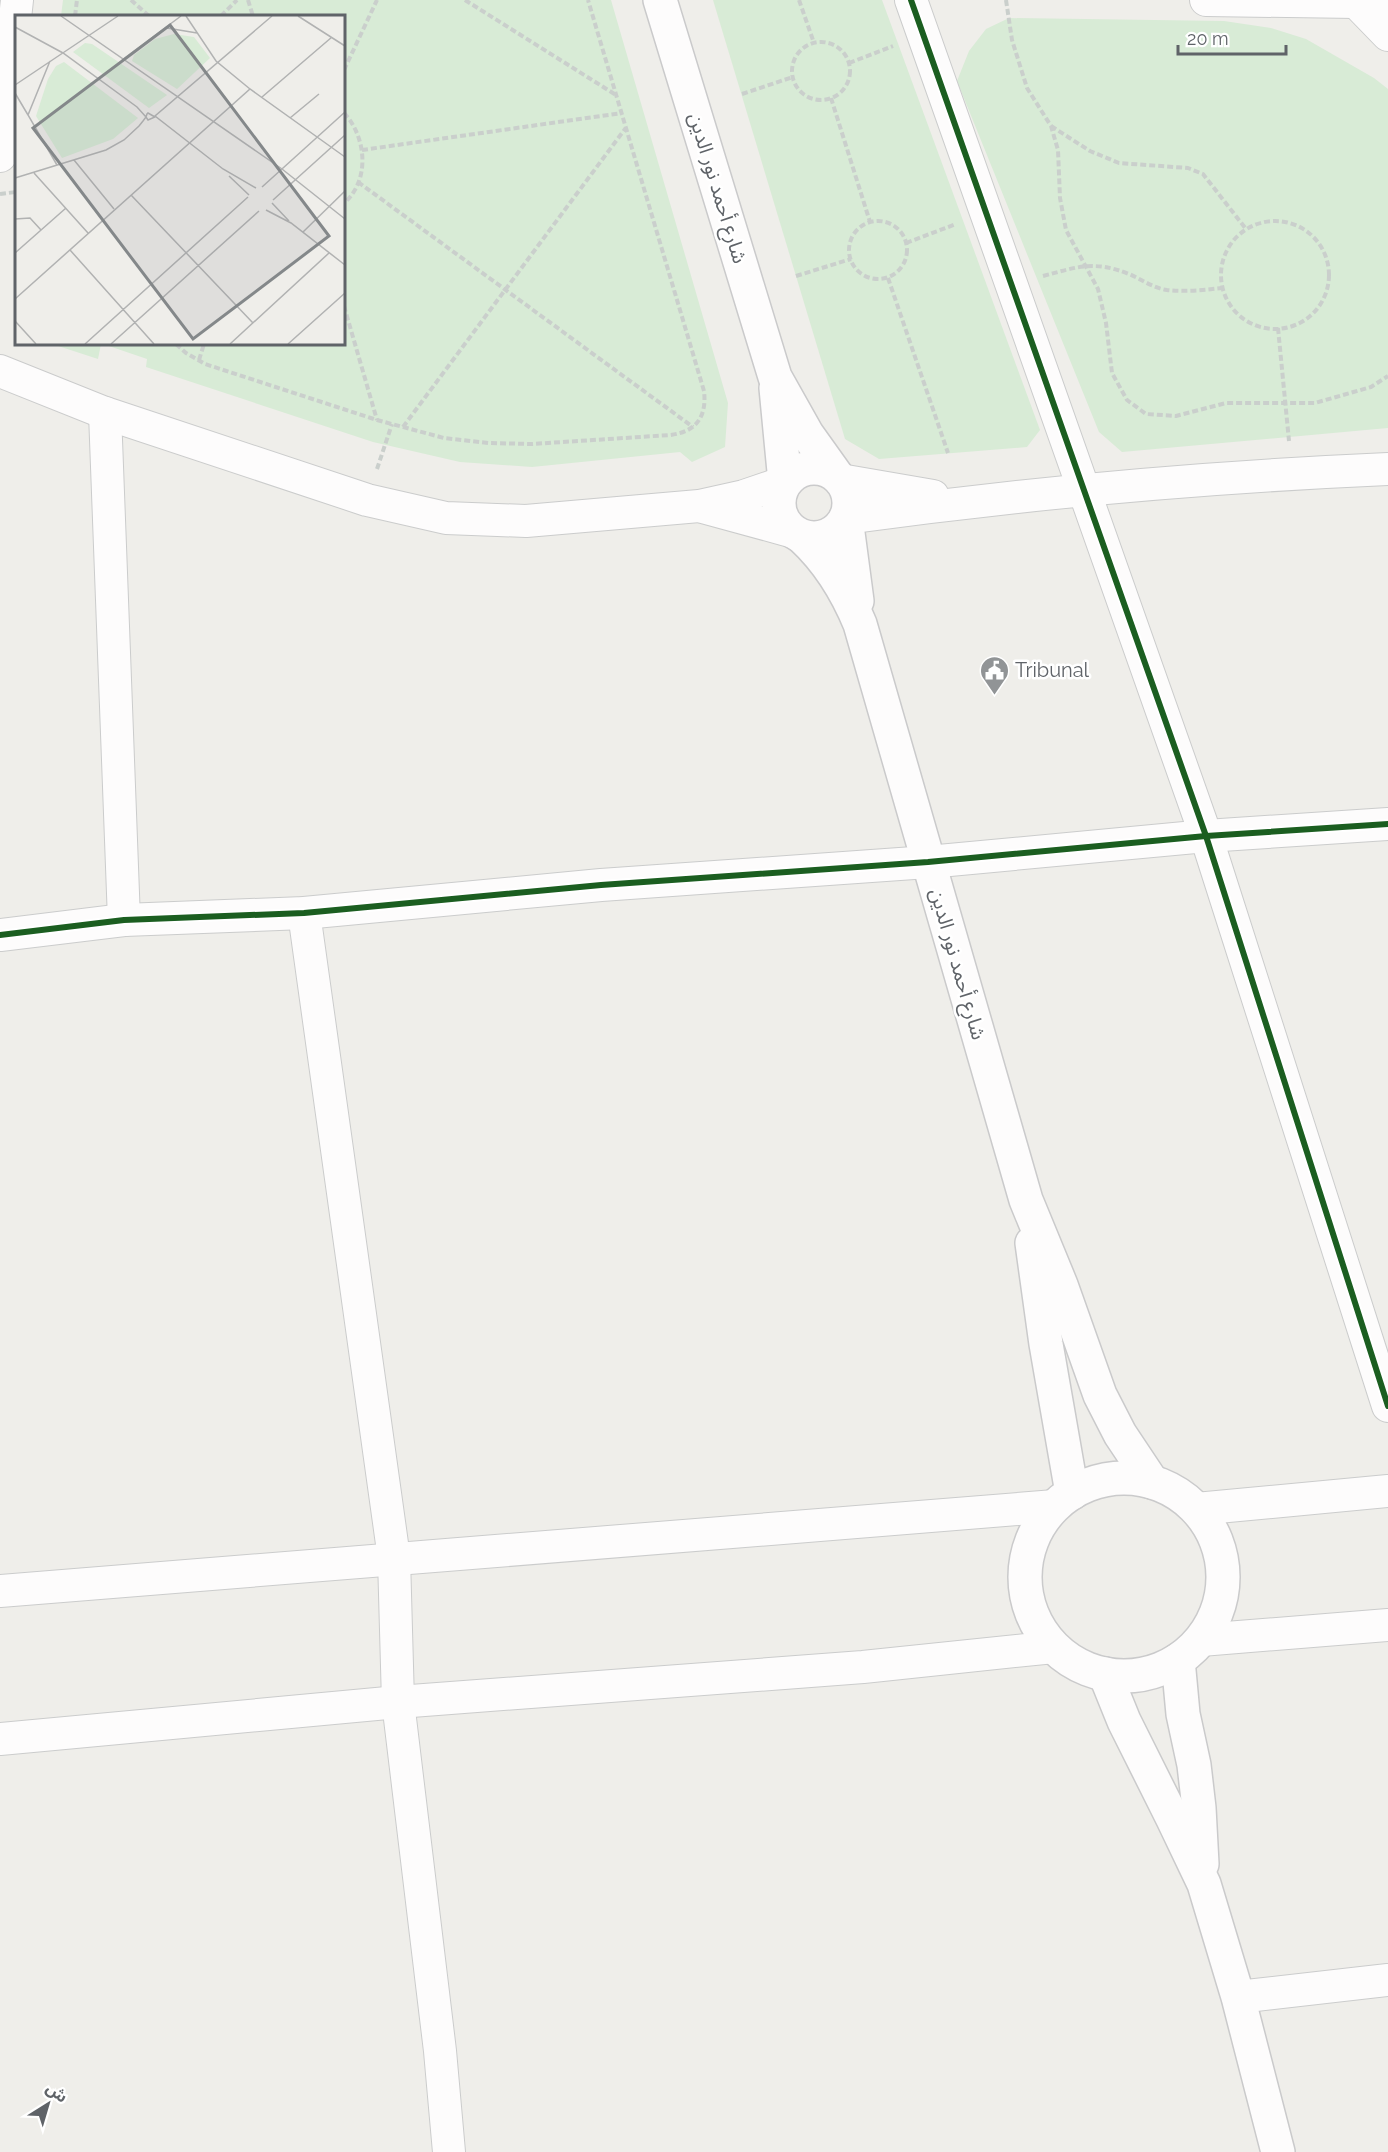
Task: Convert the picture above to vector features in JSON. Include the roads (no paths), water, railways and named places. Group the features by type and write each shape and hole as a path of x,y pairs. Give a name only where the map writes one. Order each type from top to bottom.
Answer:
{"street":[{"path":"15,15 17,0"},
{"name":"شارع أحمد نور الدين","path":"660,0 775,377 785,482"},
{"path":"911,0 1206,836 1388,1406"},
{"path":"1206,0 1356,2 1387,0"},
{"path":"1356,2 1388,35"},
{"path":"0,156 15,18"},
{"path":"0,371 105,413 367,500 446,518 526,521 699,506 744,496 785,482"},
{"name":"شارع أحمد نور الدين","path":"775,377 807,434 839,478"},
{"path":"105,413 124,920"},
{"path":"798,535 785,525 780,514 780,492 785,482 804,469 827,470 839,478 966,501"},
{"path":"846,518 966,501 1084,489 1292,473 1388,469"},
{"path":"699,506 798,535 823,538 840,527 849,508 849,498 839,478"},
{"name":"شارع أحمد نور الدين","path":"846,518 860,624"},
{"name":"شارع أحمد نور الدين","path":"798,535 830,567 848,594 860,624 1026,1200"},
{"path":"0,935 124,920 304,913 600,885 928,862 1206,836 1388,824"},
{"path":"304,913 393,1558 398,1702 440,2051 449,2152"},
{"path":"1026,1200 1061,1285 1100,1395 1120,1434 1152,1482"},
{"path":"1026,1200 1064,1500"},
{"path":"1111,1479 1152,1482 1176,1493 1196,1509 1208,1526 1217,1544 1222,1564 1223,1584 1220,1604 1212,1623 1190,1650 1161,1669 1143,1675 1105,1674 1069,1659 1054,1647 1042,1632 1032,1615 1027,1595 1025,1576 1027,1557 1033,1538 1043,1521 1064,1500 1091,1484 1111,1479"},
{"path":"1196,1509 1388,1491"},
{"path":"0,1591 1064,1500"},
{"path":"1190,1650 1388,1625"},
{"path":"0,1739 398,1702 863,1667 1054,1647"},
{"path":"1190,1650 1183,1714 1194,1765 1204,1884"},
{"path":"1105,1674 1124,1721 1204,1884 1238,1997 1278,2152"},
{"path":"1238,1997 1388,1980"}],"place":[{"name":"Tribunal","path":"994,696"}]}
